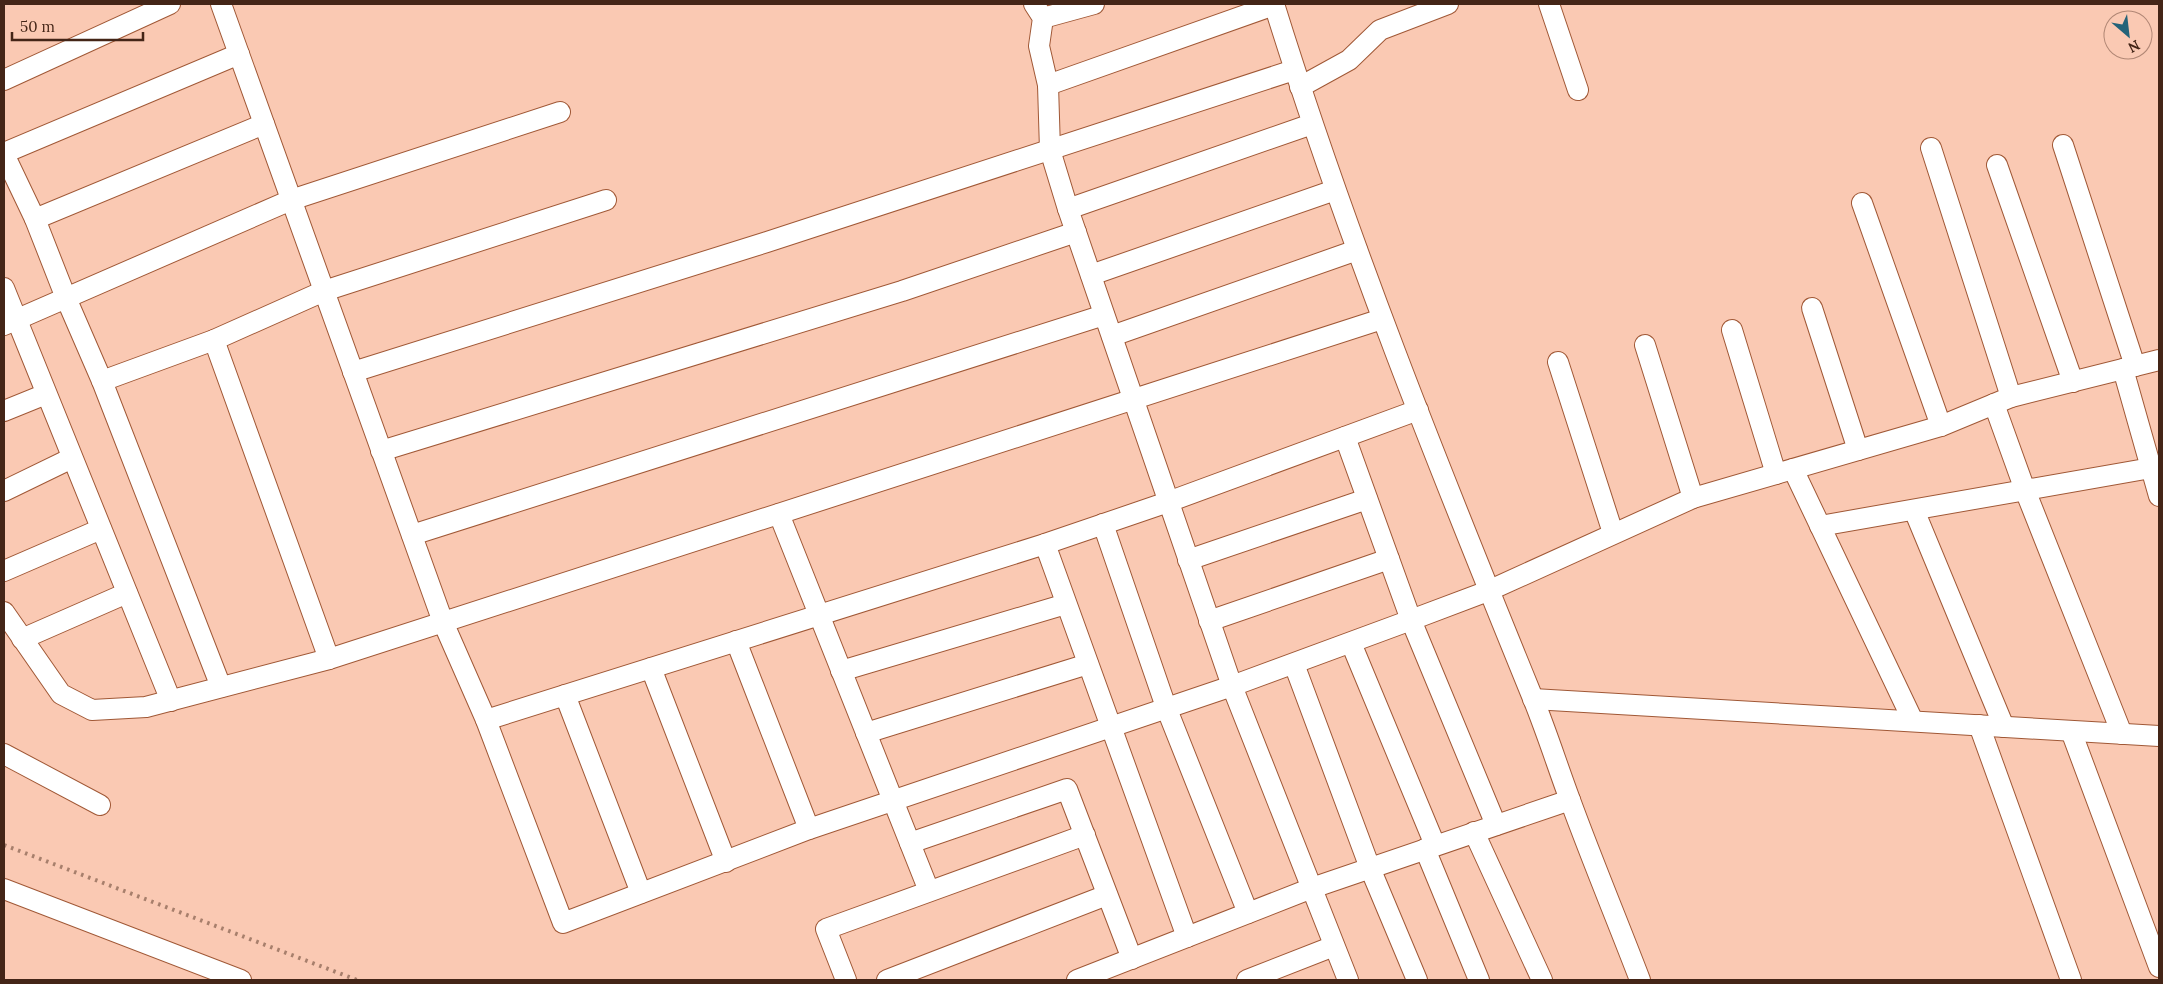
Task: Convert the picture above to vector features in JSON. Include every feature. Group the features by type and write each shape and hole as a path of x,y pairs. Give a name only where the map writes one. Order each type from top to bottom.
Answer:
{"street":[{"path":"4,80 170,4"},
{"path":"221,4 443,622 486,720 563,923 892,799 1232,686 1351,643 1488,591 1693,498 1941,426 2002,401 2159,360"},
{"path":"1094,4 1038,11 1039,46 1048,85 1050,150 1090,275 1232,686 1348,980"},
{"path":"1048,85 1274,4 1297,79 1356,250 1488,591 1533,699 1640,980"},
{"path":"353,372 767,242 1050,150 1297,79 1349,60 1380,30 1448,4"},
{"path":"1549,4 1578,90"},
{"path":"220,687 102,381 66,298 36,219 4,154 239,54"},
{"path":"10,322 291,200 560,112"},
{"path":"36,219 264,124"},
{"path":"1068,209 1312,124"},
{"path":"2063,146 2129,368 2159,496"},
{"path":"1931,148 2025,490 2122,734"},
{"path":"1997,165 2073,382"},
{"path":"1090,275 1335,190"},
{"path":"102,381 214,340 324,291 606,200"},
{"path":"1862,203 1941,426"},
{"path":"382,451 902,291 1076,232"},
{"path":"1112,336 1356,250"},
{"path":"4,288 10,322 46,394 171,701"},
{"path":"1812,308 1858,450"},
{"path":"412,535 1104,315"},
{"path":"4,612 61,694 92,710 146,707 328,659 1382,319"},
{"path":"1732,330 1784,471 1820,526 1913,721"},
{"path":"214,340 328,659"},
{"path":"1645,345 1693,498"},
{"path":"1558,362 1613,533"},
{"path":"4,411 46,394"},
{"path":"486,720 1045,544 1168,502 1418,410"},
{"path":"1345,437 1411,620 1496,824"},
{"path":"4,492 72,458"},
{"path":"1820,526 2151,468"},
{"path":"1188,560 1367,499"},
{"path":"1914,510 2004,727"},
{"path":"779,514 929,891"},
{"path":"1103,524 1166,707 1248,914"},
{"path":"4,571 101,529"},
{"path":"1045,544 1109,726 1187,937"},
{"path":"1210,622 1389,560"},
{"path":"22,639 127,593"},
{"path":"841,671 1066,604"},
{"path":"736,641 809,829"},
{"path":"1351,643 1479,980"},
{"path":"866,733 1088,664"},
{"path":"1294,664 1370,868 1417,980"},
{"path":"651,668 726,862"},
{"path":"565,695 641,893"},
{"path":"1533,699 2159,736"},
{"path":"1979,725 2071,980"},
{"path":"2071,731 2159,967"},
{"path":"4,754 100,805"},
{"path":"910,843 1067,789 1132,959"},
{"path":"1079,980 1312,888 1570,800"},
{"path":"1474,832 1542,980"},
{"path":"846,980 826,929 1085,835"},
{"path":"4,889 228,978"},
{"path":"887,980 1107,895"},
{"path":"1247,980 1334,946"}],"railway":[{"path":"4,845 357,980"}]}
